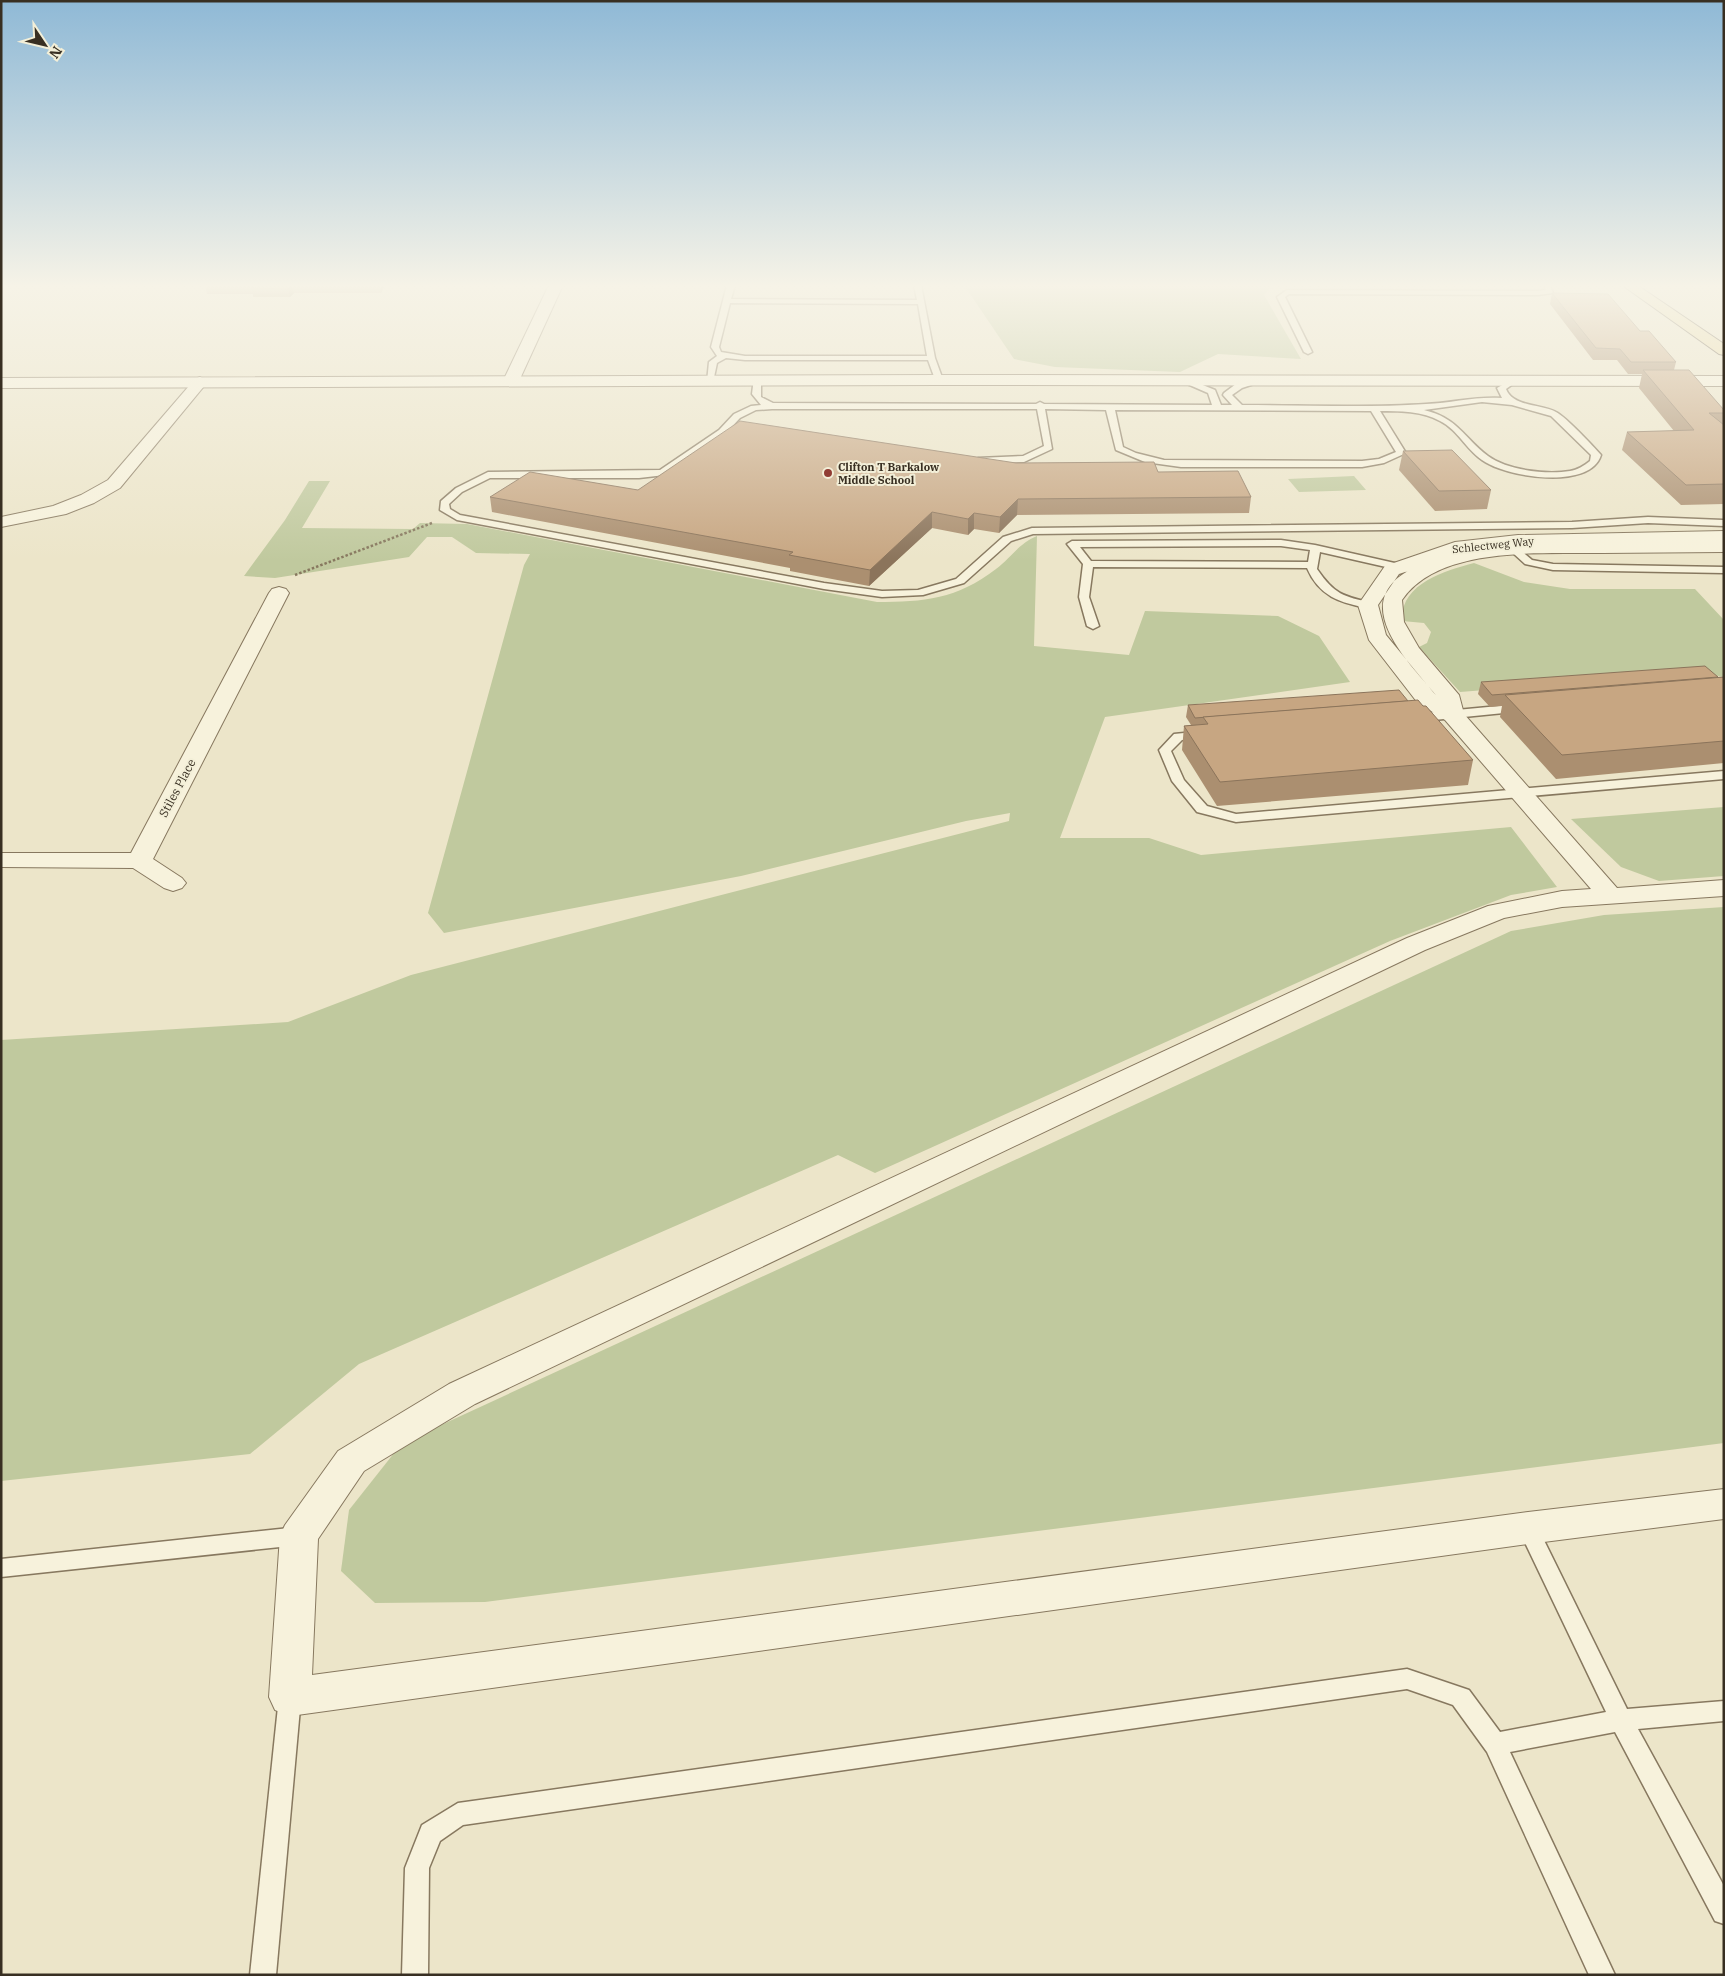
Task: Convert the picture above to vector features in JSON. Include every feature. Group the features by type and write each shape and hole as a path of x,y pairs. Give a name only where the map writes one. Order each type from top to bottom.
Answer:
{"street":[{"path":"511,381 513,377"},
{"path":"1,383 710,380 1724,381"},
{"path":"1,522 27,518 71,506 100,494 114,484 200,382"},
{"name":"Schlectweg Way","path":"1611,896 1453,715 1425,697 1376,636 1368,604 1392,570 1410,570 1455,548 1724,537"},
{"name":"Schlectweg Way","path":"1511,545 1724,546"},
{"name":"Schlectweg Way","path":"1410,570 1409,578 1392,600 1394,622 1410,651 1448,696 1453,715"},
{"name":"Stiles Place","path":"139,861 279,593"},
{"path":"1,860 139,861 173,883"},
{"path":"1724,888 1562,899 1497,912 1416,944 462,1394 351,1461 299,1536 290,1697 1528,1528 1724,1504"}],"lane":[{"path":"757,380 754,394 757,399 772,406"},
{"path":"1188,381 1212,392 1217,406"},
{"path":"1238,406 1227,395 1240,386 1254,381"},
{"path":"1512,402 1504,396 1502,388 1514,381"},
{"path":"1388,408 1422,412 1445,419 1487,460 1512,468 1540,473 1569,474 1583,470 1594,462 1596,455 1554,414 1512,402 1482,399 1427,407 1388,408 1040,405 772,406 745,411 735,424 677,465 662,473 639,475 488,475 459,490 444,503 445,510 453,515 824,586 882,594 918,593 960,581 1007,539 1032,531 1552,526 1597,522 1684,520 1724,523"},
{"path":"975,460 1014,461 1036,456 1049,447 1040,405"},
{"path":"1110,406 1119,448 1132,456 1161,462 1213,463 1362,464 1381,461 1400,453 1374,408"},
{"path":"1093,626 1084,597 1088,564 1072,544 1281,543 1315,548 1410,570"},
{"path":"1511,545 1529,562 1552,567 1724,570"},
{"path":"1315,548 1312,569 1326,591 1339,600 1368,604"},
{"path":"1088,564 1313,565"},
{"path":"1403,718 1537,707"},
{"path":"1217,734 1178,737 1164,750 1178,781 1202,809 1236,818 1724,775"},
{"path":"1528,1528 1620,1720 1724,1912"},
{"path":"1,1568 299,1536"},
{"path":"415,1975 418,1868 432,1833 458,1814 1407,1679 1460,1697 1495,1744 1602,1975"},
{"path":"263,1975 290,1697"},
{"path":"1495,1744 1620,1720 1724,1711"}],"path":[{"path":"279,593 282,584 289,578 453,515"}],"green space":[{"path":"1354,476 1366,490 1299,492 1288,479"},
{"path":"309,481 330,481 302,528 413,529 420,523 467,524 877,602 910,601 954,593 982,579 1030,539 1037,536 1034,646 1129,655 1145,611 1278,616 1319,636 1350,682 1105,717 1060,838 1149,838 1201,855 1511,827 1557,887 1511,895 1390,941 875,1173 838,1155 359,1364 250,1454 1,1481 1,1040 288,1022 411,975 1009,821 1010,813 966,821 741,876 444,933 428,913 524,565 530,554 476,553 452,537 427,537 409,557 275,578 244,576 285,520"},
{"path":"1474,563 1524,582 1570,589 1695,589 1724,620 1724,677 1698,673 1460,692 1419,647 1427,643 1431,632 1424,623 1402,621 1403,608 1408,597 1426,581 1450,570"},
{"path":"1724,807 1724,876 1659,881 1621,867 1571,819"},
{"path":"1724,907 1724,1443 485,1602 375,1603 341,1571 349,1510 402,1443 1511,931 1604,915"}],"building":[{"path":"1649,377 1695,377 1724,410 1724,413 1709,413 1724,425 1724,484 1686,485 1627,432 1694,430"},
{"path":"740,421 1016,463 1154,462 1158,472 1238,471 1251,497 1018,499 1000,517 974,513 968,519 932,512 870,570 789,555 793,552 490,497 530,472 638,490"},
{"path":"1452,450 1491,490 1439,491 1403,451"},
{"path":"1705,666 1718,677 1492,695 1481,682"},
{"path":"1724,677 1724,741 1562,755 1505,695"},
{"path":"1399,690 1408,701 1195,718 1188,705"},
{"path":"1418,700 1423,706 1426,706 1473,760 1220,782 1184,726 1208,724 1203,717"}],"place":[{"name":"Clifton T Barkalow Middle School","path":"828,473"}]}
